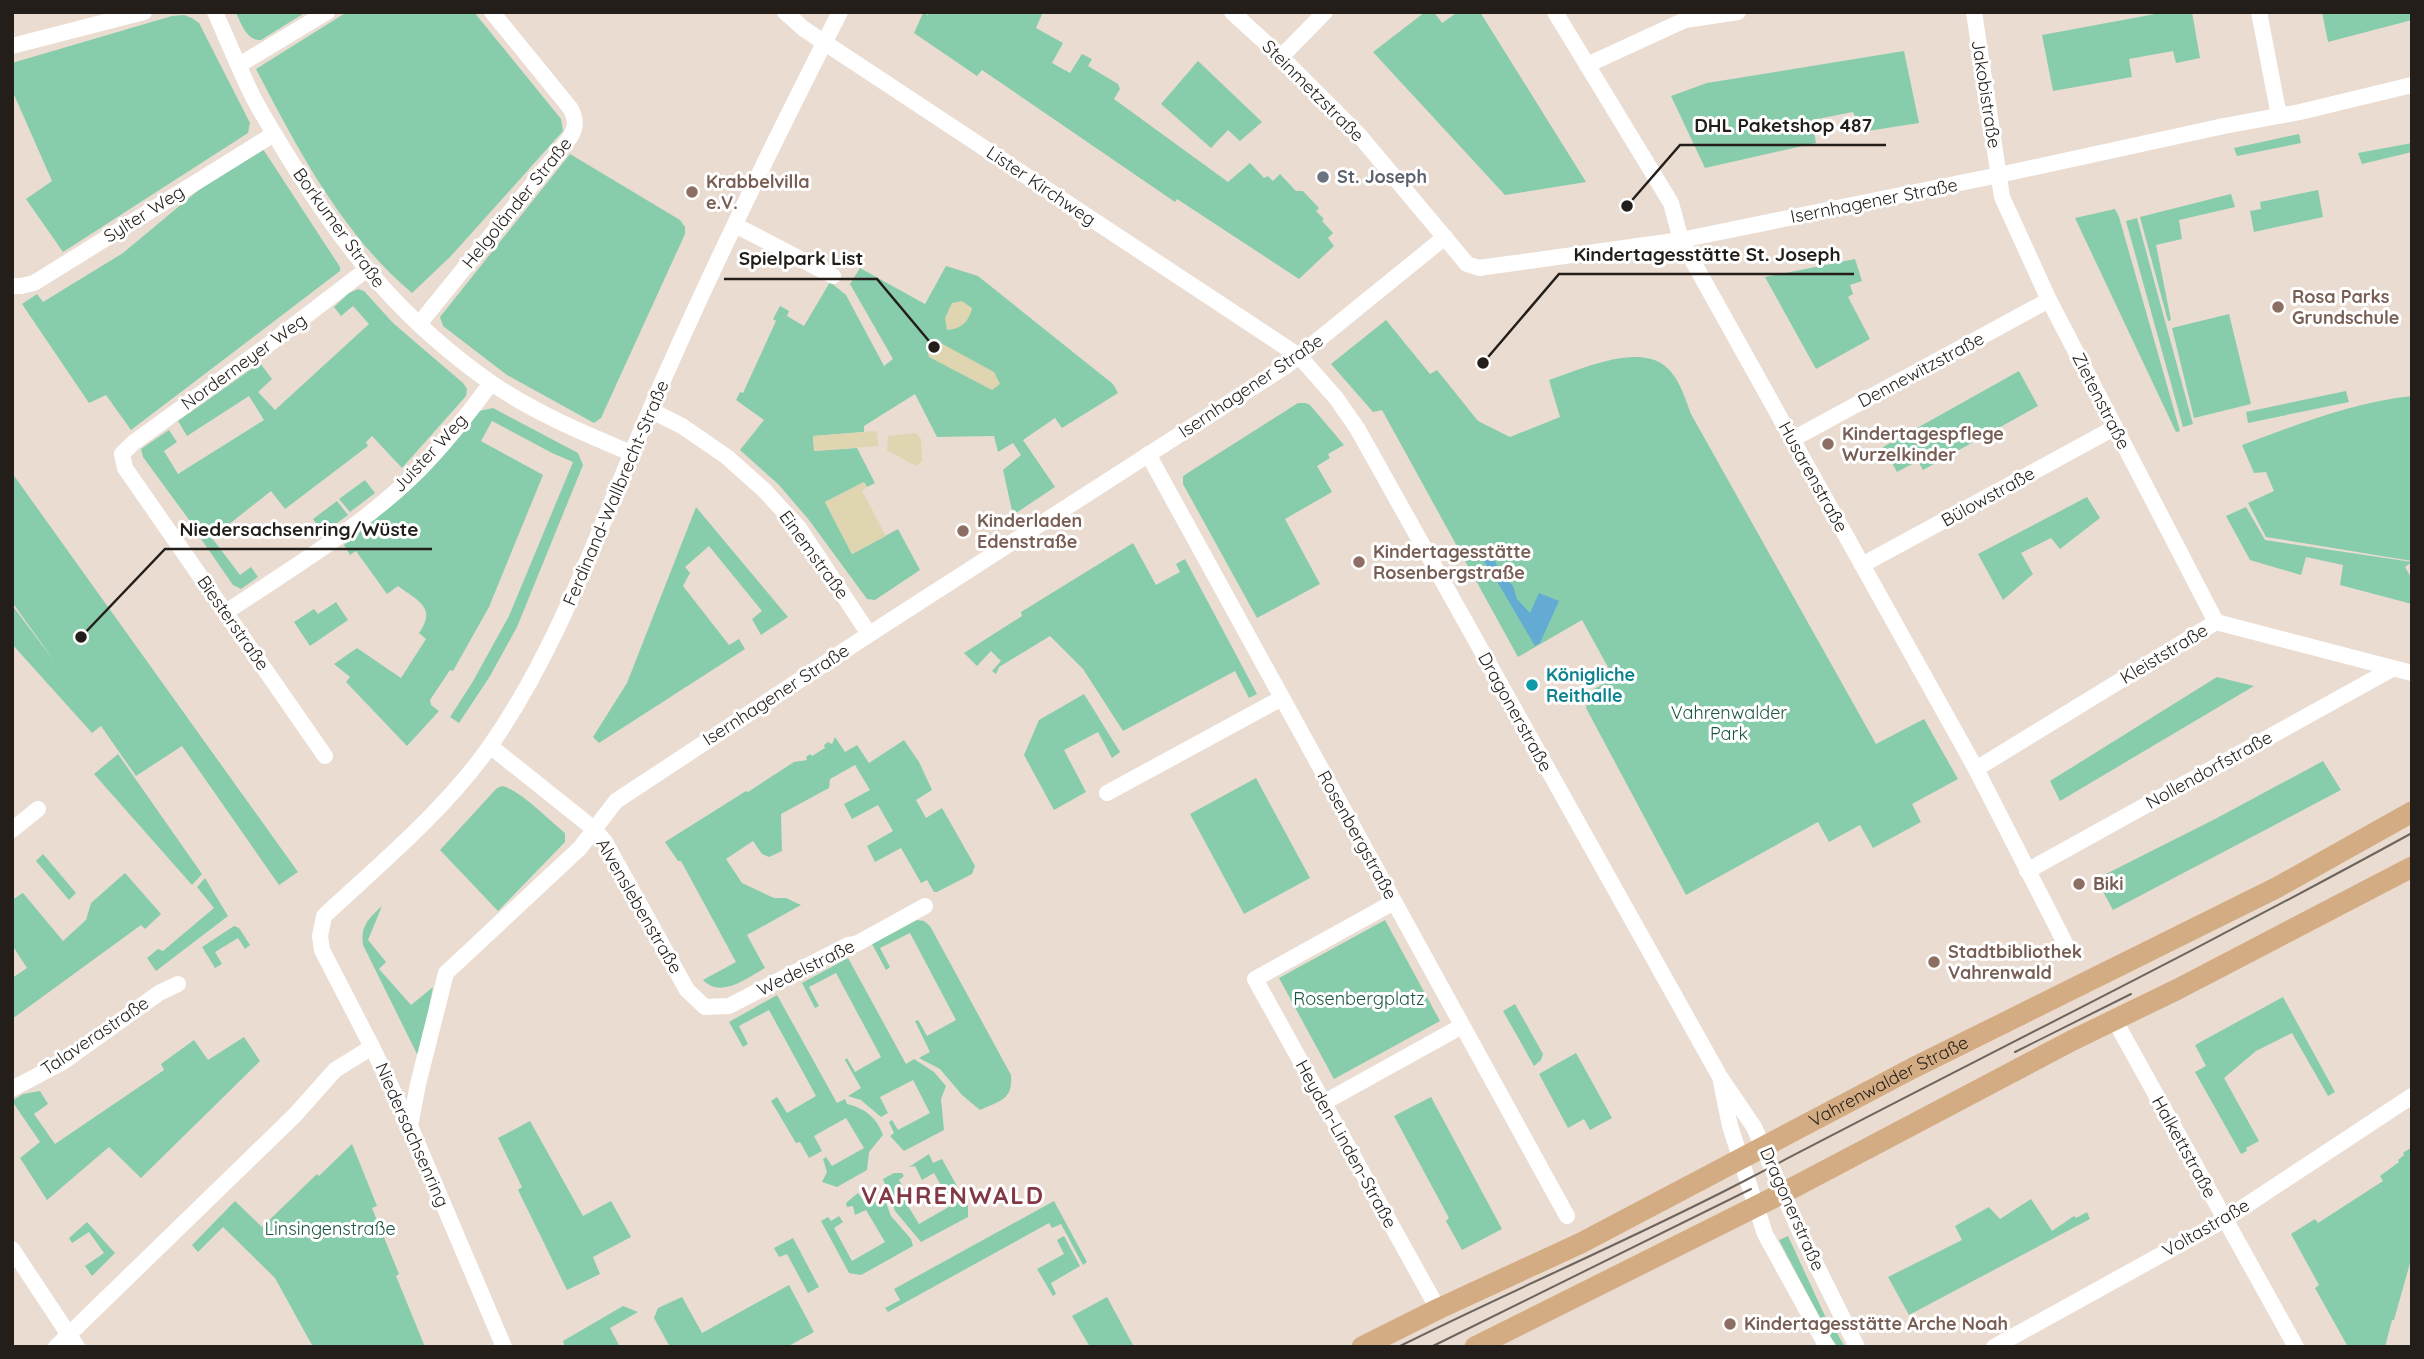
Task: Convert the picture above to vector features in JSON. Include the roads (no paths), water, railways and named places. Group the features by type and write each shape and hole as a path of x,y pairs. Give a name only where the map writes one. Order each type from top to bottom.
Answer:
{"main road":[{"name":"Vahrenwalder Straße","path":"1363,1347 1581,1242 1913,1068 2276,888 2412,812"},
{"path":"1475,1347 1756,1207 2113,1019 2178,989 2412,867"}],"street":[{"path":"12,46 144,12"},
{"name":"Borkumer Straße","path":"215,12 274,134 317,202 366,270 452,354 491,383 558,420 631,453"},
{"path":"239,65 327,12"},
{"name":"Helgoländer Straße","path":"419,324 566,143 576,121 571,109 492,12"},
{"name":"Lister Kirchweg","path":"785,12 804,29 1299,356"},
{"name":"Ferdinand-Wallbrecht-Straße","path":"321,924 324,916 463,781 526,691 556,633 631,453 735,225 841,12"},
{"name":"Steinmetzstraße","path":"1231,12 1281,57 1359,135 1445,237"},
{"path":"1281,57 1325,12"},
{"name":"Husarenstraße","path":"1555,12 1671,203 1681,240 1976,769 2066,945"},
{"path":"1587,65 1685,20 1738,12"},
{"name":"Jakobistraße","path":"1974,12 1999,176"},
{"path":"2259,12 2279,116"},
{"name":"Isernhagener Straße","path":"410,1126 446,973 580,848 616,801 1299,356 1445,237 1467,264 1479,268 1681,240 1999,176 2412,85"},
{"name":"Sylter Weg","path":"12,286 34,283 274,134"},
{"name":"Zietenstraße","path":"1999,176 2002,197 2049,300 2216,622"},
{"path":"735,225 833,276"},
{"name":"Norderneyer Weg","path":"122,454 133,443 366,270"},
{"name":"Dennewitzstraße","path":"1793,439 2049,300"},
{"name":"Dragonerstraße","path":"1299,356 1330,390 1357,428 1720,1077 1747,1113 1857,1347"},
{"name":"Juister Weg","path":"226,612 346,532 382,503 419,470 491,383"},
{"name":"Einemstraße","path":"650,410 682,426 727,457 764,490 799,528 869,634"},
{"name":"Bülowstraße","path":"1862,565 2114,428"},
{"name":"Biesterstraße","path":"122,454 125,468 325,756"},
{"name":"Rosenbergstraße","path":"1148,454 1567,1216"},
{"name":"Kleiststraße","path":"1976,769 2216,622 2412,673"},
{"name":"Nollendorfstraße","path":"2027,871 2392,669"},
{"path":"1107,793 1282,698"},
{"name":"Alvenslebenstraße","path":"490,746 594,829 605,842 687,990"},
{"path":"12,830 38,809"},
{"name":"Heyden-Linden-Straße","path":"1394,902 1255,979 1438,1309"},
{"name":"Wedelstraße","path":"687,990 705,1007 729,1006 848,945 856,944 925,906"},
{"name":"Niedersachsenring","path":"321,924 322,950 410,1126 504,1347"},
{"name":"Talaverastraße","path":"12,1089 63,1062 159,993 178,984"},
{"name":"Halkettstraße","path":"2113,1019 2296,1347"},
{"path":"1323,1103 1462,1026"},
{"path":"56,1347 73,1340 295,1115 335,1070 372,1047"},
{"name":"Dragonerstraße","path":"1720,1077 1730,1126 1765,1234 1827,1347"},
{"name":"Voltastraße","path":"1994,1347 2224,1220 2412,1096"},
{"path":"12,1249 73,1340"}],"water":[{"path":"1487,547 1502,574 1513,586 1517,599 1530,613 1539,593 1559,601 1540,643 1535,646 1477,552"}],"tram line":[{"path":"1398,1347 1705,1201 2164,965 2412,833"},
{"path":"2015,1052 2131,994"},
{"path":"1431,1347 1751,1189"}],"place":[{"name":"St. Joseph","path":"1323,177"},
{"name":"Krabbelvilla e.V.","path":"692,192"},
{"name":"DHL Paketshop 487","path":"1627,206"},
{"name":"Rosa Parks Grundschule","path":"2278,307"},
{"name":"Spielpark List","path":"934,347"},
{"name":"Kindertagesstätte St. Joseph","path":"1483,363"},
{"name":"Kindertagespflege Wurzelkinder","path":"1828,444"},
{"name":"Kinderladen Edenstraße","path":"963,531"},
{"name":"Kindertagesstätte Rosenbergstraße","path":"1359,562"},
{"name":"Niedersachsenring/Wüste","path":"81,637"},
{"name":"Königliche Reithalle","path":"1532,685"},
{"name":"Biki","path":"2079,884"},
{"name":"Stadtbibliothek Vahrenwald","path":"1934,962"},
{"name":"Kindertagesstätte Arche Noah","path":"1730,1324"}],"district":[{"name":"VAHRENWALD","path":"953,1196"}],"park label":[{"name":"Vahrenwalder Park","path":"1729,723"},
{"name":"Rosenbergplatz","path":"1359,999"},
{"name":"Linsingenstraße","path":"330,1229"}]}
